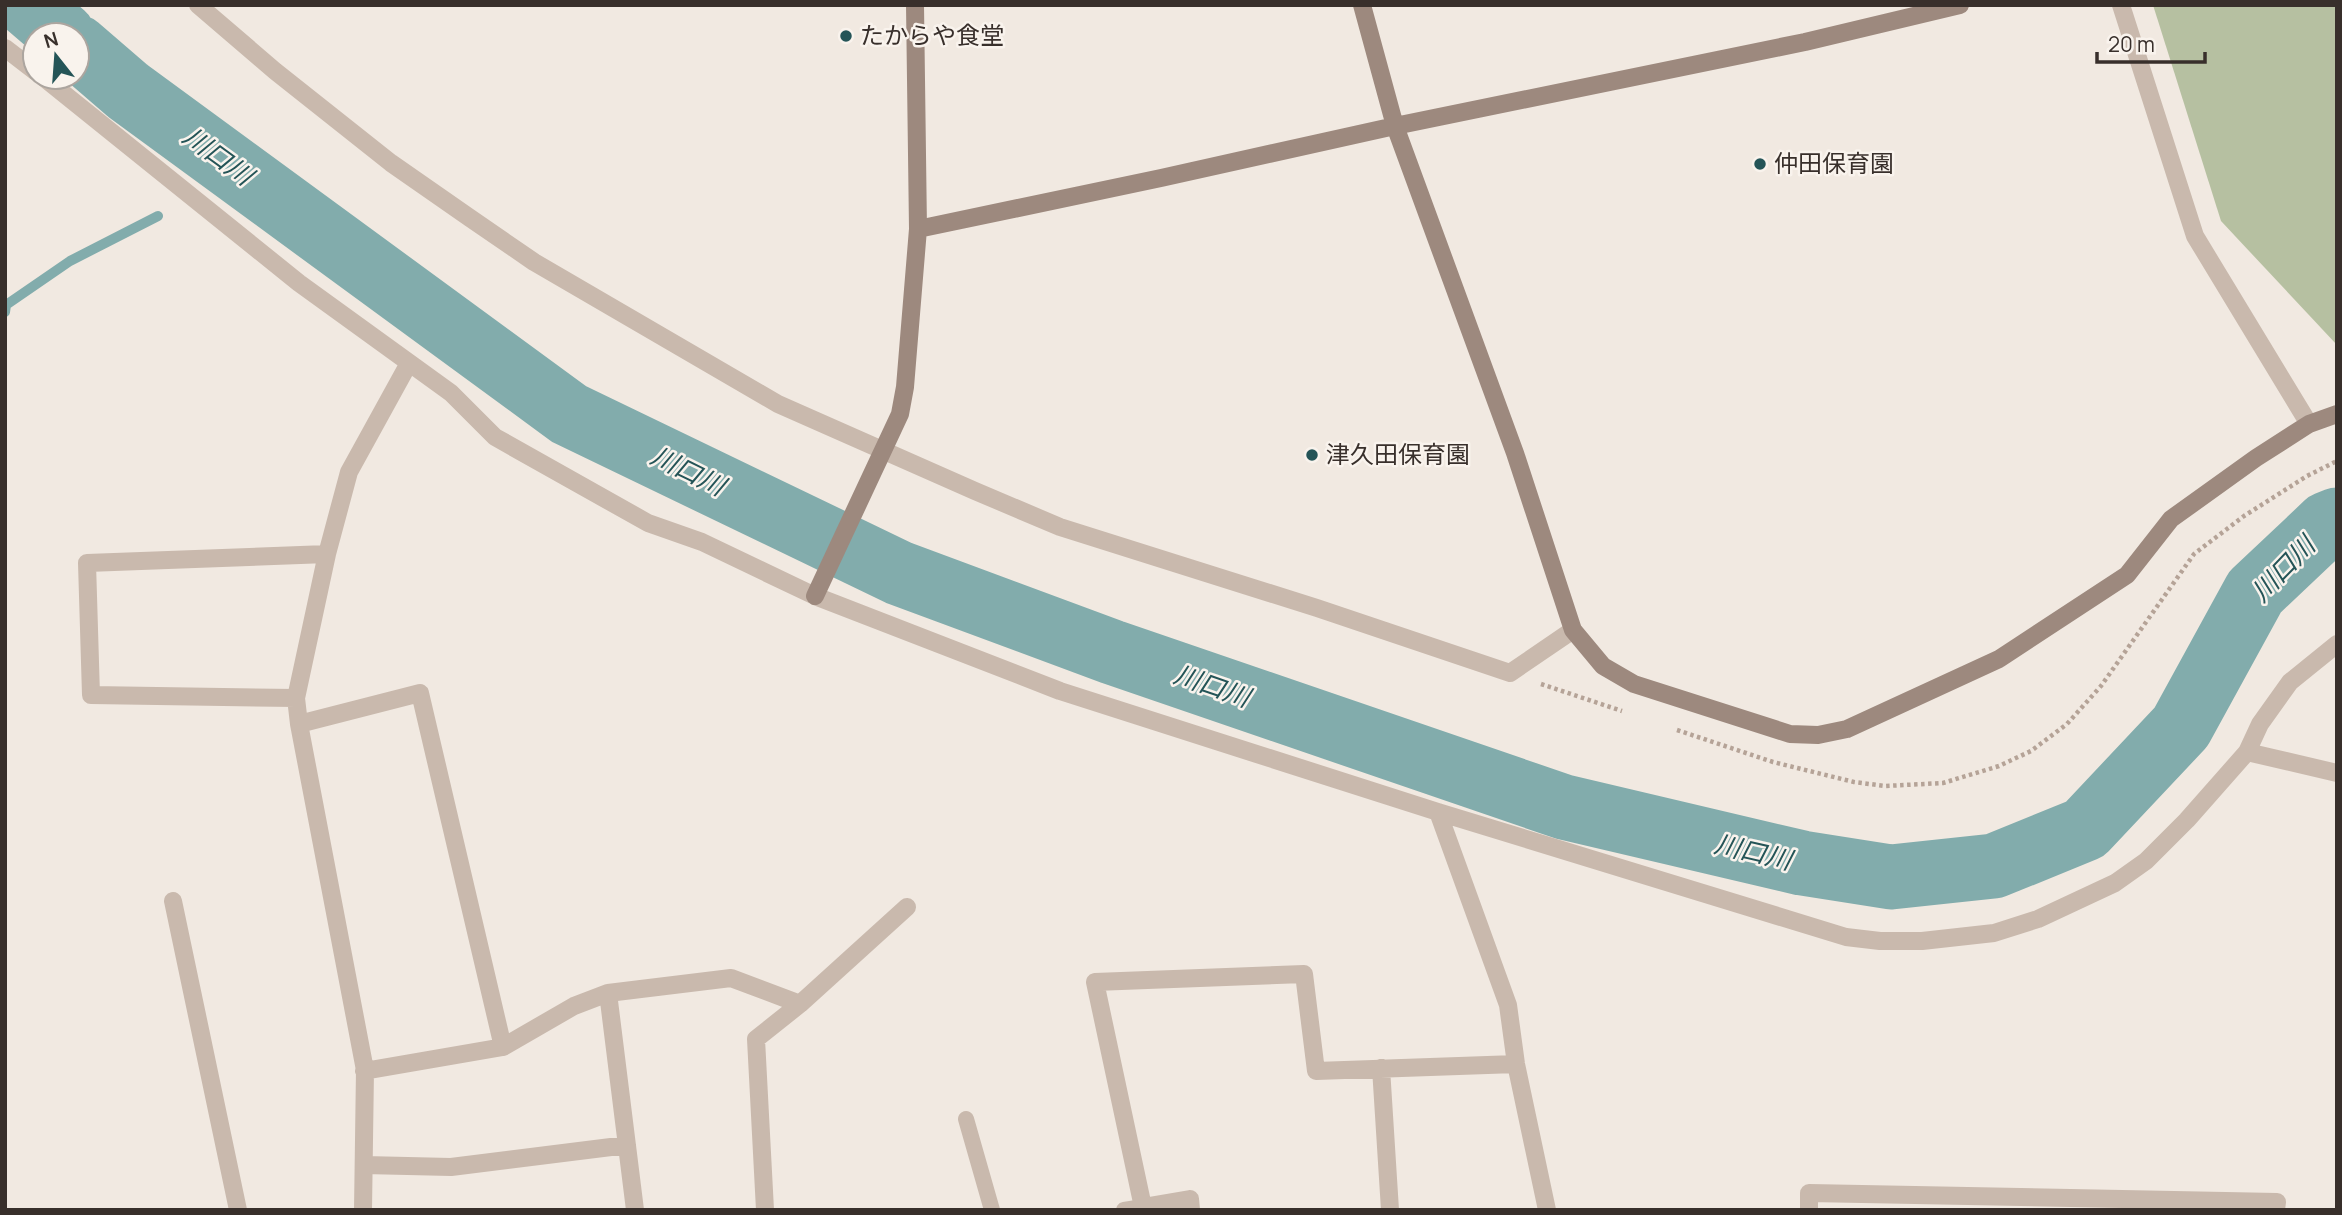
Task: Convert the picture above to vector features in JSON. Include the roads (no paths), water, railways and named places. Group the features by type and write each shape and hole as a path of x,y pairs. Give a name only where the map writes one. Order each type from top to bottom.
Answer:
{"street":[{"path":"198,5 275,71 391,163 534,262 778,404 879,457 1060,527 1317,608 1510,673 1573,630"},
{"path":"818,591 900,414 905,387 918,229 915,5"},
{"path":"1362,5 1395,125 1515,453 1573,630 1603,666 1634,684 1790,734 1818,735 1847,729 1999,659 2127,575 2171,519 2309,424 2337,414"},
{"path":"918,229 1395,125 1805,42 1960,5"},
{"path":"2121,5 2195,236 2309,424"},
{"path":"5,48 21,60"},
{"path":"60,91 299,283 451,393 495,436 648,523 702,542 1060,691 1438,812 1846,937 1880,941 1922,941 1994,933 2038,919 2115,883 2146,861 2187,820 2247,752 2260,724 2290,682 2337,644"},
{"path":"363,1210 364,1072 296,698 327,554 349,472 409,363"},
{"path":"296,698 91,695 87,563 327,554"},
{"path":"299,724 420,693 503,1047"},
{"path":"2247,752 2337,773"},
{"path":"1438,812 1508,1004 1516,1064 1547,1210"},
{"path":"173,901 238,1210"},
{"path":"765,1210 755,1039 800,1004 907,907"},
{"path":"1191,1210 1190,1199 1143,1207 1095,982 1304,974 1316,1071 1516,1064"},
{"path":"364,1072 503,1047 575,1006 608,993 731,978 800,1004"},
{"path":"608,993 635,1210"},
{"path":"1381,1069 1390,1210"},
{"path":"364,1165 451,1167 627,1145"},
{"path":"1810,1210 1809,1193 1890,1202 2277,1202 2276,1210"}],"lane":[{"path":"966,1119 992,1210"},
{"path":"1124,1210 1143,1207"}],"waterway":[{"name":"川口川","path":"28,5 47,21"},
{"name":"川口川","path":"91,59 128,91 569,414 899,573 1112,652 1564,807 1802,863 1891,877 1994,866 2085,829 2181,727 2255,592 2327,524 2337,520"},
{"path":"5,312 6,305 70,261 158,216"}],"place":[{"name":"たからや食堂","path":"846,36"},
{"name":"仲田保育園","path":"1760,164"},
{"name":"津久田保育園","path":"1312,455"}]}
